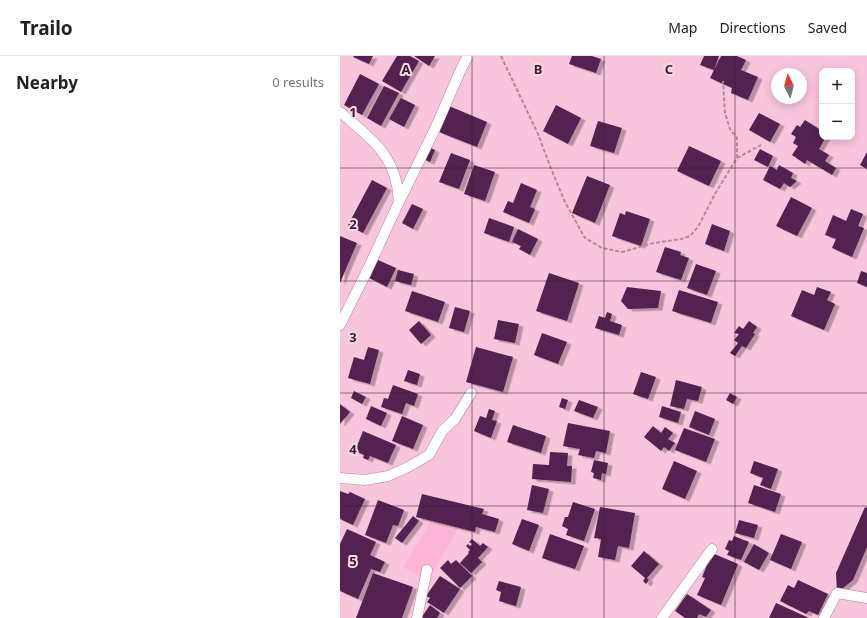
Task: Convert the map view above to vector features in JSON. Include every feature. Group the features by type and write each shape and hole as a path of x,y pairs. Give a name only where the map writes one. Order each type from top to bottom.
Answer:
{"street":[{"path":"340,325 434,131 468,56"},
{"path":"340,112 381,150 394,171 399,202"},
{"path":"340,478 365,480 388,476 429,455 443,430 455,419 471,393"},
{"path":"662,618 712,549"},
{"path":"417,618 427,570"},
{"path":"824,618 837,593 867,598"}],"path":[{"path":"501,56 538,134 565,202 585,238 602,248 622,252 654,243 681,239 690,236 698,227 714,194 738,158 761,145"},
{"path":"723,81 725,113 730,129 737,138 738,158"}],"shaded area":[{"path":"431,521 458,529 427,582 403,567"}],"building":[{"path":"373,56 369,64 353,57"},
{"path":"397,56 410,56 419,61 401,92 382,81"},
{"path":"414,56 435,56 429,66"},
{"path":"572,56 592,56 601,59 596,73 569,64"},
{"path":"704,56 719,56 714,70 700,65"},
{"path":"721,56 737,56 746,60 741,70 758,77 748,100 731,93 732,88 710,78"},
{"path":"360,74 379,84 362,115 344,105"},
{"path":"384,86 399,93 381,126 367,118"},
{"path":"401,98 415,105 404,127 389,119"},
{"path":"556,105 581,118 568,144 543,131"},
{"path":"449,106 487,122 477,147 439,132"},
{"path":"759,113 780,124 770,142 749,130"},
{"path":"805,120 819,129 819,140 824,140 819,149 829,155 825,161 836,168 832,175 807,160 805,164 792,155 798,146 793,143 796,137 791,134 797,125 800,127"},
{"path":"598,121 622,128 614,153 590,146"},
{"path":"689,146 721,161 709,186 677,171"},
{"path":"429,147 435,150 430,162 423,159"},
{"path":"760,149 773,156 768,167 754,160"},
{"path":"867,152 867,169 860,165"},
{"path":"451,153 470,160 459,189 439,182"},
{"path":"474,165 495,172 485,201 464,194"},
{"path":"779,165 793,173 791,178 797,181 790,187 784,183 780,189 763,180 770,166 777,170"},
{"path":"587,176 610,185 595,223 572,213"},
{"path":"372,180 387,188 363,233 348,225"},
{"path":"521,183 537,190 530,207 535,209 529,223 503,212 508,201 513,203"},
{"path":"791,197 812,208 797,236 776,226"},
{"path":"412,204 423,209 413,229 402,223"},
{"path":"851,209 863,214 858,226 864,228 852,257 832,248 836,239 825,235 833,215 846,221"},
{"path":"626,211 650,219 641,246 612,236 620,213 625,215"},
{"path":"489,218 514,227 509,242 484,233"},
{"path":"712,224 730,231 724,251 705,244"},
{"path":"518,229 538,239 530,255 519,249 521,246 512,242"},
{"path":"340,236 357,243 340,283"},
{"path":"665,247 681,252 680,255 689,258 681,280 656,272"},
{"path":"378,260 396,268 387,287 369,278"},
{"path":"696,264 716,271 707,295 687,288"},
{"path":"398,270 414,274 411,285 395,281"},
{"path":"861,271 867,273 867,287 857,283"},
{"path":"549,273 579,283 567,321 536,311"},
{"path":"627,287 661,291 658,308 628,309 621,301"},
{"path":"817,287 831,292 827,300 835,304 824,330 791,316 802,290 814,295"},
{"path":"679,290 718,302 711,323 672,311"},
{"path":"412,291 445,302 438,322 405,311"},
{"path":"455,307 470,311 464,332 449,328"},
{"path":"607,312 612,314 610,321 622,325 619,335 595,328 599,316 605,318"},
{"path":"498,320 519,324 515,343 494,339"},
{"path":"419,321 431,335 421,344 409,330"},
{"path":"749,321 757,327 753,333 755,334 746,348 742,346 735,356 730,353 738,343 734,340 739,334 734,333 739,326 743,329"},
{"path":"542,333 567,342 558,364 534,355"},
{"path":"368,347 379,350 370,384 348,378 354,357 364,360"},
{"path":"476,347 513,357 503,392 466,382"},
{"path":"408,370 420,374 417,385 404,381"},
{"path":"641,372 656,377 648,399 633,394"},
{"path":"676,380 702,387 698,401 687,399 684,409 670,406"},
{"path":"393,385 418,394 414,406 406,403 402,414 381,407 384,398 388,399"},
{"path":"354,391 366,397 362,404 351,398"},
{"path":"730,393 737,397 733,404 726,400"},
{"path":"562,398 568,400 565,409 559,407"},
{"path":"579,400 598,407 593,418 574,411"},
{"path":"340,404 350,412 340,424"},
{"path":"371,406 387,413 381,426 366,419"},
{"path":"662,406 681,412 678,423 659,417"},
{"path":"489,409 495,411 492,420 497,421 491,438 474,431 480,416 486,418"},
{"path":"695,411 715,419 709,435 689,427"},
{"path":"402,416 423,425 413,449 392,441"},
{"path":"568,423 610,431 606,453 596,451 594,458 578,455 580,449 563,446"},
{"path":"513,425 546,436 541,453 507,442"},
{"path":"653,426 661,433 665,427 673,433 668,439 675,443 669,451 664,447 661,451 644,437"},
{"path":"684,428 715,439 706,462 675,450"},
{"path":"363,431 396,445 388,463 370,456 368,460 363,458 364,455 355,451"},
{"path":"550,452 568,453 567,466 572,466 571,482 532,479 533,464 549,465"},
{"path":"594,460 608,463 606,474 602,473 601,480 593,478 594,473 591,472"},
{"path":"674,461 697,471 685,499 662,489"},
{"path":"754,461 778,469 771,489 760,485 763,478 750,473"},
{"path":"532,485 549,489 543,513 527,510"},
{"path":"754,485 781,494 775,512 748,503"},
{"path":"340,491 348,494 350,492 365,499 353,525 340,519"},
{"path":"422,494 484,509 482,514 499,519 495,532 476,527 475,532 416,517"},
{"path":"378,500 404,510 398,526 393,525 386,543 365,535"},
{"path":"573,502 595,509 584,541 566,535 568,529 562,526 565,517 568,517"},
{"path":"600,507 635,513 629,548 618,546 615,560 598,557 601,539 594,538"},
{"path":"865,507 867,508 867,547 853,580 837,593 836,573"},
{"path":"413,516 419,521 402,543 395,538"},
{"path":"522,519 539,525 529,551 512,544"},
{"path":"739,520 758,525 754,538 735,533"},
{"path":"347,529 376,542 370,555 385,562 380,572 371,569 358,599 340,591 340,544"},
{"path":"550,534 584,546 575,569 542,558"},
{"path":"781,534 802,542 791,569 770,560"},
{"path":"734,536 749,542 741,560 727,555 729,551 725,549 729,540 732,541"},
{"path":"472,539 480,546 483,543 488,547 478,558 482,562 471,573 460,563 469,553 468,552 470,550 466,546 468,544 470,546 472,544 469,542"},
{"path":"754,544 769,553 759,570 744,562"},
{"path":"644,551 659,564 647,578 649,580 646,584 643,581 645,578 631,566"},
{"path":"712,553 738,564 721,605 697,595 705,578 702,577"},
{"path":"448,560 451,564 456,560 472,576 460,588 440,568"},
{"path":"373,573 413,587 402,618 356,618"},
{"path":"440,576 460,589 444,613 427,602 430,598 426,596"},
{"path":"798,580 828,594 818,615 809,611 806,614 780,601 788,585 794,588"},
{"path":"499,581 521,587 516,606 499,601 501,592 496,590"},
{"path":"687,594 711,610 706,617 699,614 697,618 685,618 675,611"},
{"path":"776,603 809,618 769,618"},
{"path":"430,605 440,613 437,618 421,618"}]}
